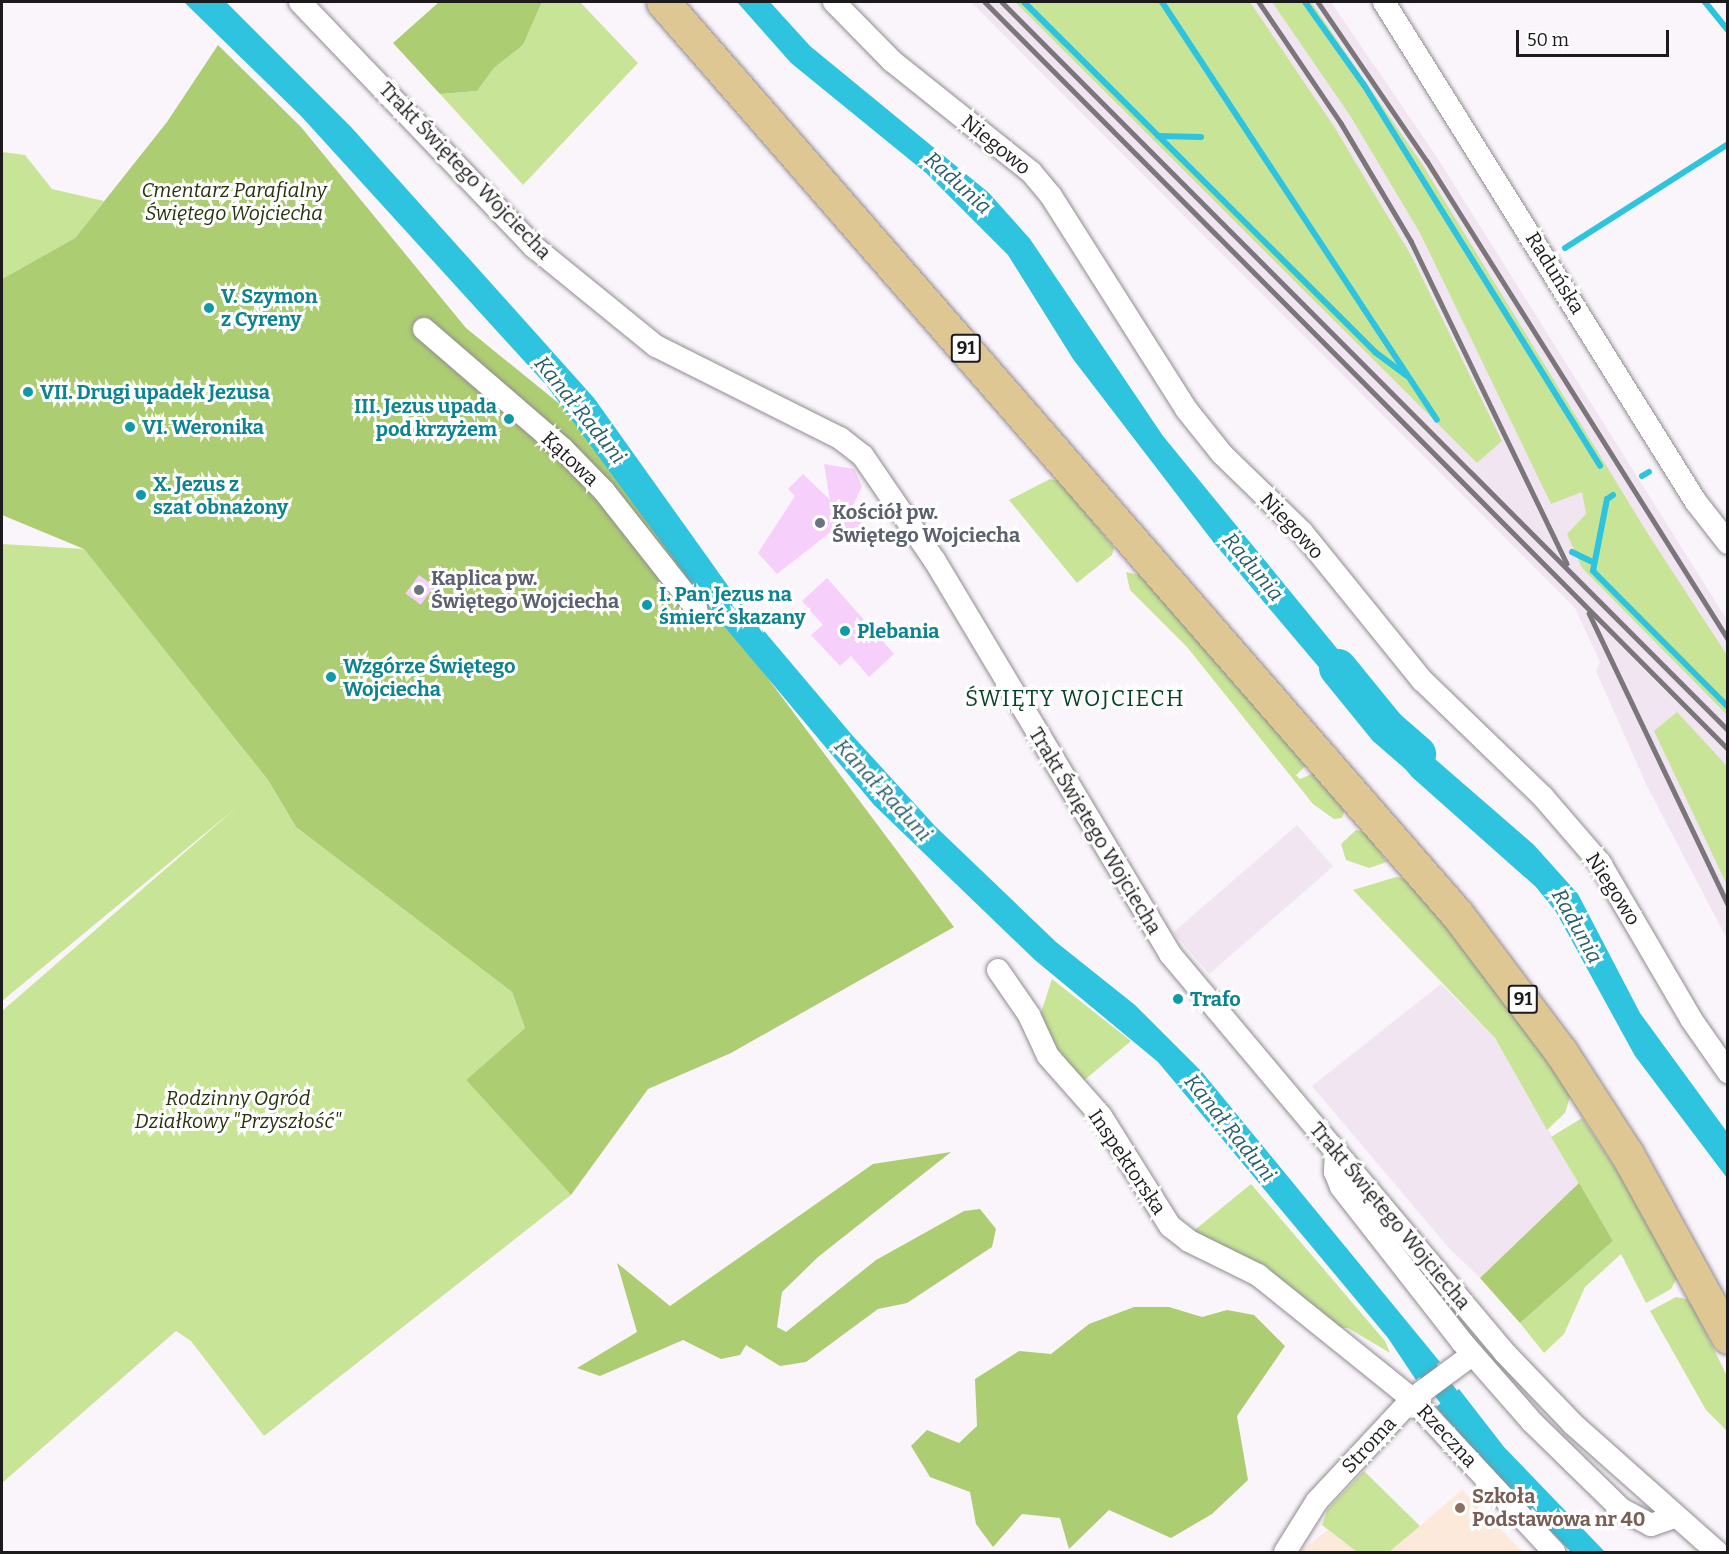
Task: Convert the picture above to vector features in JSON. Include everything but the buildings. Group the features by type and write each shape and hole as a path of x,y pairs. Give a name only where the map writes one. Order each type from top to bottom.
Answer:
{"main road":[{"name":"91","path":"663,2 1457,914 1562,1052 1627,1154 1728,1337"}],"street":[{"name":"Trakt Świętego Wojciecha","path":"300,2 534,247 656,346 840,438 863,456 935,561 1150,928 1505,1353 1573,1424 1674,1517 1717,1552"},
{"name":"Niegowo","path":"834,2 892,61 1031,172 1052,196 1186,409 1222,454 1302,532 1422,681 1543,797 1600,863 1691,1019 1728,1072"},
{"name":"Raduńska","path":"1384,2 1696,502 1728,543"},
{"name":"Kątowa","path":"424,329 604,490 696,608"},
{"name":"Inspektorska","path":"998,970 1029,1015 1042,1048 1101,1116 1170,1226 1190,1241 1258,1275 1416,1397"},
{"path":"1336,1151 1335,1172 1341,1187 1472,1355 1532,1422 1621,1509 1651,1525 1674,1517"},
{"name":"Stroma","path":"1284,1552 1317,1501 1416,1397 1472,1355"},
{"name":"Rzeczna","path":"1416,1397 1554,1552"}],"shaded area":[{"path":"971,2 1331,2 1436,156 1727,620 1727,939 1647,786 1596,671 1600,662 1575,608"},
{"path":"1297,825 1333,867 1209,974 1173,933"},
{"path":"1441,984 1495,1038 1579,1183 1480,1278 1448,1247 1312,1086"},
{"name":"Szkoła Podstawowa nr 40","path":"1462,1490 1523,1552 1389,1552 1420,1526"},
{"path":"1328,1530 1357,1552 1299,1552"}],"green space":[{"path":"439,2 542,2 523,45 494,68 477,91 440,94 393,43"},
{"path":"542,2 580,2 638,63 523,185 440,94 477,91 494,68 523,45"},
{"path":"1015,2 1250,2 1335,128 1412,257 1502,441 1477,463"},
{"path":"1272,2 1311,2 1422,164 1648,534 1727,655 1727,715 1582,568 1567,534 1586,514 1582,492 1551,504 1420,233 1351,117"},
{"name":"Cmentarz Parafialny Świętego Wojciecha","path":"218,45 301,127 466,328 567,410 954,927 731,1053 648,1089 571,1195 466,1080 525,1028 512,992 296,827 268,780 84,549 2,515 2,279 75,238 167,122"},
{"path":"2,152 25,155 52,189 104,201 75,238 2,279"},
{"path":"1050,479 1060,481 1114,548 1112,555 1077,583 1009,500"},
{"name":"Rodzinny Ogród Działkowy \"Przyszłość\"","path":"2,544 84,549 268,780 296,827 512,992 525,1028 466,1080 571,1195 264,1436 191,1341 176,1331 2,1483 2,1011 237,807 2,1001"},
{"path":"1126,572 1143,576 1307,765 1296,775 1300,779 1314,773 1345,809 1342,818 1334,819 1313,804 1187,647 1130,590"},
{"path":"1677,712 1727,766 1727,885 1654,731"},
{"path":"1356,830 1365,832 1387,862 1369,868 1346,860 1341,844"},
{"path":"1396,877 1405,878 1467,952 1571,1094 1565,1113 1547,1130 1495,1038 1353,890"},
{"path":"1052,979 1131,1041 1082,1082 1038,1022"},
{"path":"1582,1118 1623,1180 1677,1278 1671,1289 1646,1303 1621,1254 1585,1287 1564,1334 1544,1353 1520,1323 1613,1241 1551,1137"},
{"path":"951,1152 818,1257 782,1292 777,1327 786,1332 876,1260 964,1211 980,1209 996,1229 992,1247 907,1303 878,1309 806,1362 780,1366 746,1345 740,1355 721,1359 683,1340 600,1376 577,1368 637,1332 617,1263 670,1306 873,1164"},
{"path":"1579,1183 1613,1241 1520,1323 1480,1278"},
{"path":"1251,1184 1385,1341 1390,1353 1348,1328 1335,1328 1191,1233"},
{"path":"1676,1297 1687,1299 1694,1309 1727,1376 1727,1431 1706,1410 1650,1311"},
{"path":"1134,1307 1169,1307 1202,1317 1227,1310 1254,1315 1285,1346 1237,1416 1248,1480 1212,1514 1171,1538 1109,1510 1069,1549 1060,1518 1022,1514 993,1547 976,1524 970,1492 930,1477 911,1446 927,1430 959,1443 977,1426 975,1379 1019,1351 1051,1354 1089,1324"},
{"path":"1364,1471 1420,1526 1389,1552 1357,1552 1322,1525 1327,1510"}],"water":[{"path":"184,2 226,2 351,127 594,398 738,600 852,735 935,826 1056,942 1135,1005 1202,1072 1440,1362 1416,1380 1388,1338 1158,1062 1035,960 874,805 714,614 547,386 301,116"},
{"path":"737,2 770,2 810,46 989,193 1030,239 1163,436 1380,701 1360,716 1214,543 1073,359 1008,255 926,173 791,63"},
{"path":"1390,712 1435,759 1534,845 1578,894 1640,1013 1727,1132 1727,1178 1635,1056 1556,912 1536,887 1412,777 1370,727"},
{"path":"1459,1389 1504,1447 1605,1552 1571,1552 1485,1463 1436,1407"}],"waterway":[{"path":"1024,2 1375,352 1406,375"},
{"path":"1162,2 1437,420"},
{"path":"1305,2 1364,85 1600,466"},
{"path":"1705,2 1728,30"},
{"path":"1158,136 1201,137"},
{"path":"1565,248 1728,144"},
{"path":"1642,476 1649,472"},
{"path":"1613,495 1607,499 1593,571 1728,707"},
{"path":"1572,552 1595,563"},
{"name":"Radunia","path":"1338,668 1387,728 1417,754"},
{"name":"Kanał Raduni","path":"1411,1349 1466,1419"}],"railway":[{"path":"985,2 1728,749"},
{"path":"1002,2 1728,730"},
{"path":"1259,2 1341,123 1411,241 1567,563"},
{"path":"1318,2 1427,161 1728,639"},
{"path":"1589,613 1728,905"}],"place":[{"name":"V. Szymon z Cyreny","path":"209,308"},
{"name":"VII. Drugi upadek Jezusa","path":"28,392"},
{"name":"III. Jezus upada pod krzyżem","path":"509,419"},
{"name":"VI. Weronika","path":"130,427"},
{"name":"X. Jezus z szat obnażony","path":"141,495"},
{"name":"Kościół pw. Świętego Wojciecha","path":"820,523"},
{"name":"Kaplica pw. Świętego Wojciecha","path":"419,590"},
{"name":"I. Pan Jezus na śmierć skazany","path":"647,605"},
{"name":"Plebania","path":"845,631"},
{"name":"Wzgórze Świętego Wojciecha","path":"331,677"},
{"name":"Trafo","path":"1178,999"},
{"name":"Szkoła Podstawowa nr 40","path":"1460,1508"}],"district":[{"name":"ŚWIĘTY WOJCIECH","path":"1075,699"}]}
